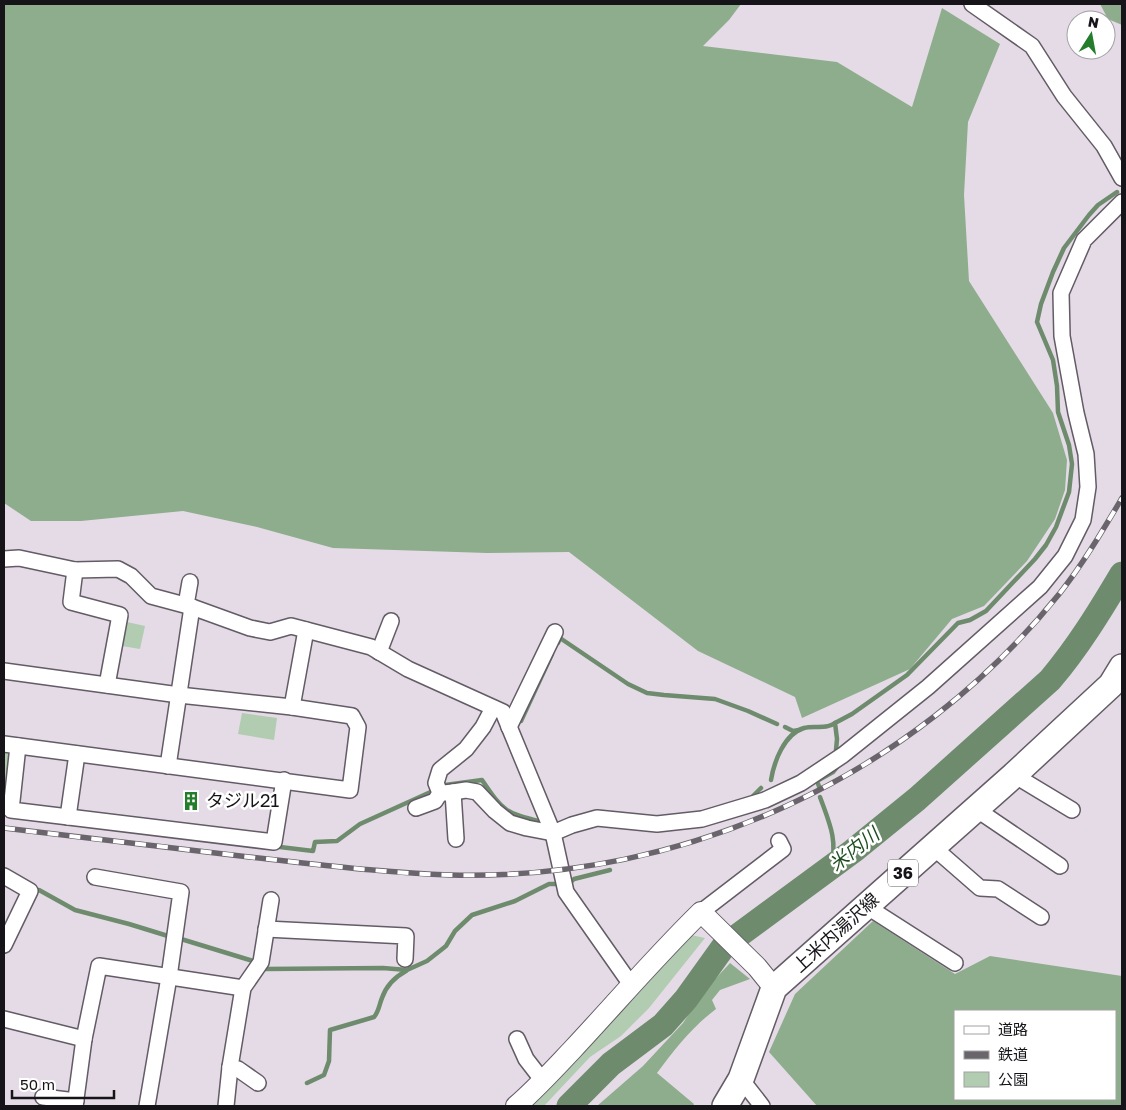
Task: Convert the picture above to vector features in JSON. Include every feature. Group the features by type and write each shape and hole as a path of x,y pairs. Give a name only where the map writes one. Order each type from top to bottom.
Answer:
{"main road":[{"name":"上米内湯沢線","path":"725,1106 741,1079 774,988 1119,682"}],"street":[{"path":"972,4 1032,46 1064,96 1104,146 1122,178"},
{"path":"416,808 435,801 447,792 466,790 476,792 510,823 553,833 597,818 657,824 702,819 765,800 800,783 843,755 890,718 1040,587 1065,556 1083,520 1088,487 1086,454 1076,413 1062,336 1061,293 1084,240 1122,202"},
{"path":"12,557 75,570 118,569 131,576 151,596 189,606 250,628 270,632 291,626 372,647 408,669 503,712 553,833 566,892 632,986"},
{"path":"75,570 70,602 120,615 107,685"},
{"path":"168,766 179,695 190,582"},
{"path":"379,652 391,621"},
{"path":"292,707 306,630"},
{"path":"509,727 555,632"},
{"path":"4,671 352,716 358,727 350,790 284,780 11,745 11,810 274,842 284,780"},
{"path":"456,839 447,792 436,783 440,770 466,749 483,727 492,708"},
{"path":"68,817 77,754"},
{"path":"1014,775 1072,810"},
{"path":"976,809 1060,866"},
{"path":"516,1106 543,1081 632,986 669,943 706,917 783,849 779,841"},
{"path":"933,847 980,888 998,889 1041,917"},
{"path":"4,876 30,891 4,945"},
{"path":"95,877 181,892 147,1106"},
{"path":"226,1106 230,1067 243,988 261,962 271,900"},
{"path":"866,906 955,963"},
{"path":"706,917 757,967 774,988"},
{"path":"266,929 406,936 405,959"},
{"path":"43,1097 76,1104 84,1039 99,966 243,988"},
{"path":"4,1019 84,1039"},
{"path":"517,1039 526,1059 543,1081"},
{"path":"230,1067 238,1068 258,1082"},
{"path":"741,1079 762,1106"}],"green space":[{"path":"4,4 741,4 729,20 703,46 837,62 912,107 942,8 1000,44 968,122 964,195 969,281 1053,413 1067,460 1065,490 1055,519 1027,561 984,606 952,619 910,669 802,718 795,697 698,651 569,552 487,553 333,548 257,527 183,511 81,521 31,521 4,503"},
{"path":"1100,4 1122,4 1122,25 1116,22 1116,10 1103,10"},
{"path":"127,622 145,626 140,649 122,646"},
{"path":"242,713 277,718 274,740 238,734"},
{"path":"4,753 11,754 4,811"},
{"path":"873,921 955,974 990,956 1122,976 1122,1106 817,1106 769,1052 795,994"},
{"path":"691,935 705,938 649,1008 621,1036 590,1057 544,1106 531,1106 582,1055"},
{"path":"730,963 750,979 720,990 712,1000 716,1009 677,1047 657,1073 694,1104 693,1106 597,1106 643,1066 683,1023 704,991"}],"waterway":[{"path":"836,750 835,723 852,714 907,675 958,623 970,620 986,611 1035,559 1046,545 1056,527 1069,492 1072,464 1069,445 1058,412 1053,360 1037,322 1041,304 1064,248 1098,205 1117,192"},
{"name":"米内川","path":"569,1106 611,1064 663,1025 686,999 724,946 853,851 917,799 1050,680 1079,642 1122,574"},
{"path":"558,643 560,638 628,684 647,693 715,699 777,724"},
{"path":"521,721 552,654"},
{"path":"771,780 777,757 791,736 804,728 824,727 835,723"},
{"path":"785,727 793,731 799,730"},
{"path":"820,789 817,781 833,772 837,767"},
{"path":"445,785 482,780 500,805 512,813 542,822"},
{"path":"751,798 761,788"},
{"path":"280,847 313,851 315,842 337,841 360,824 435,790"},
{"path":"820,797 833,839 834,848 831,866"},
{"path":"570,883 574,879 610,870"},
{"path":"264,969 383,968 407,970 427,961 446,946 455,931 472,915 515,901 549,884 559,884"},
{"path":"39,890 75,910 168,936"},
{"path":"181,939 253,961"},
{"path":"307,1083 324,1075 329,1061 330,1030 374,1017 388,986 406,971"}],"railway":[{"path":"4,828 324,865 450,875 538,872 624,859 708,837 788,805 864,765 935,716 1001,658 1060,593 1085,559 1122,498"}],"place":[{"name":"タジル21","path":"191,801"}]}
